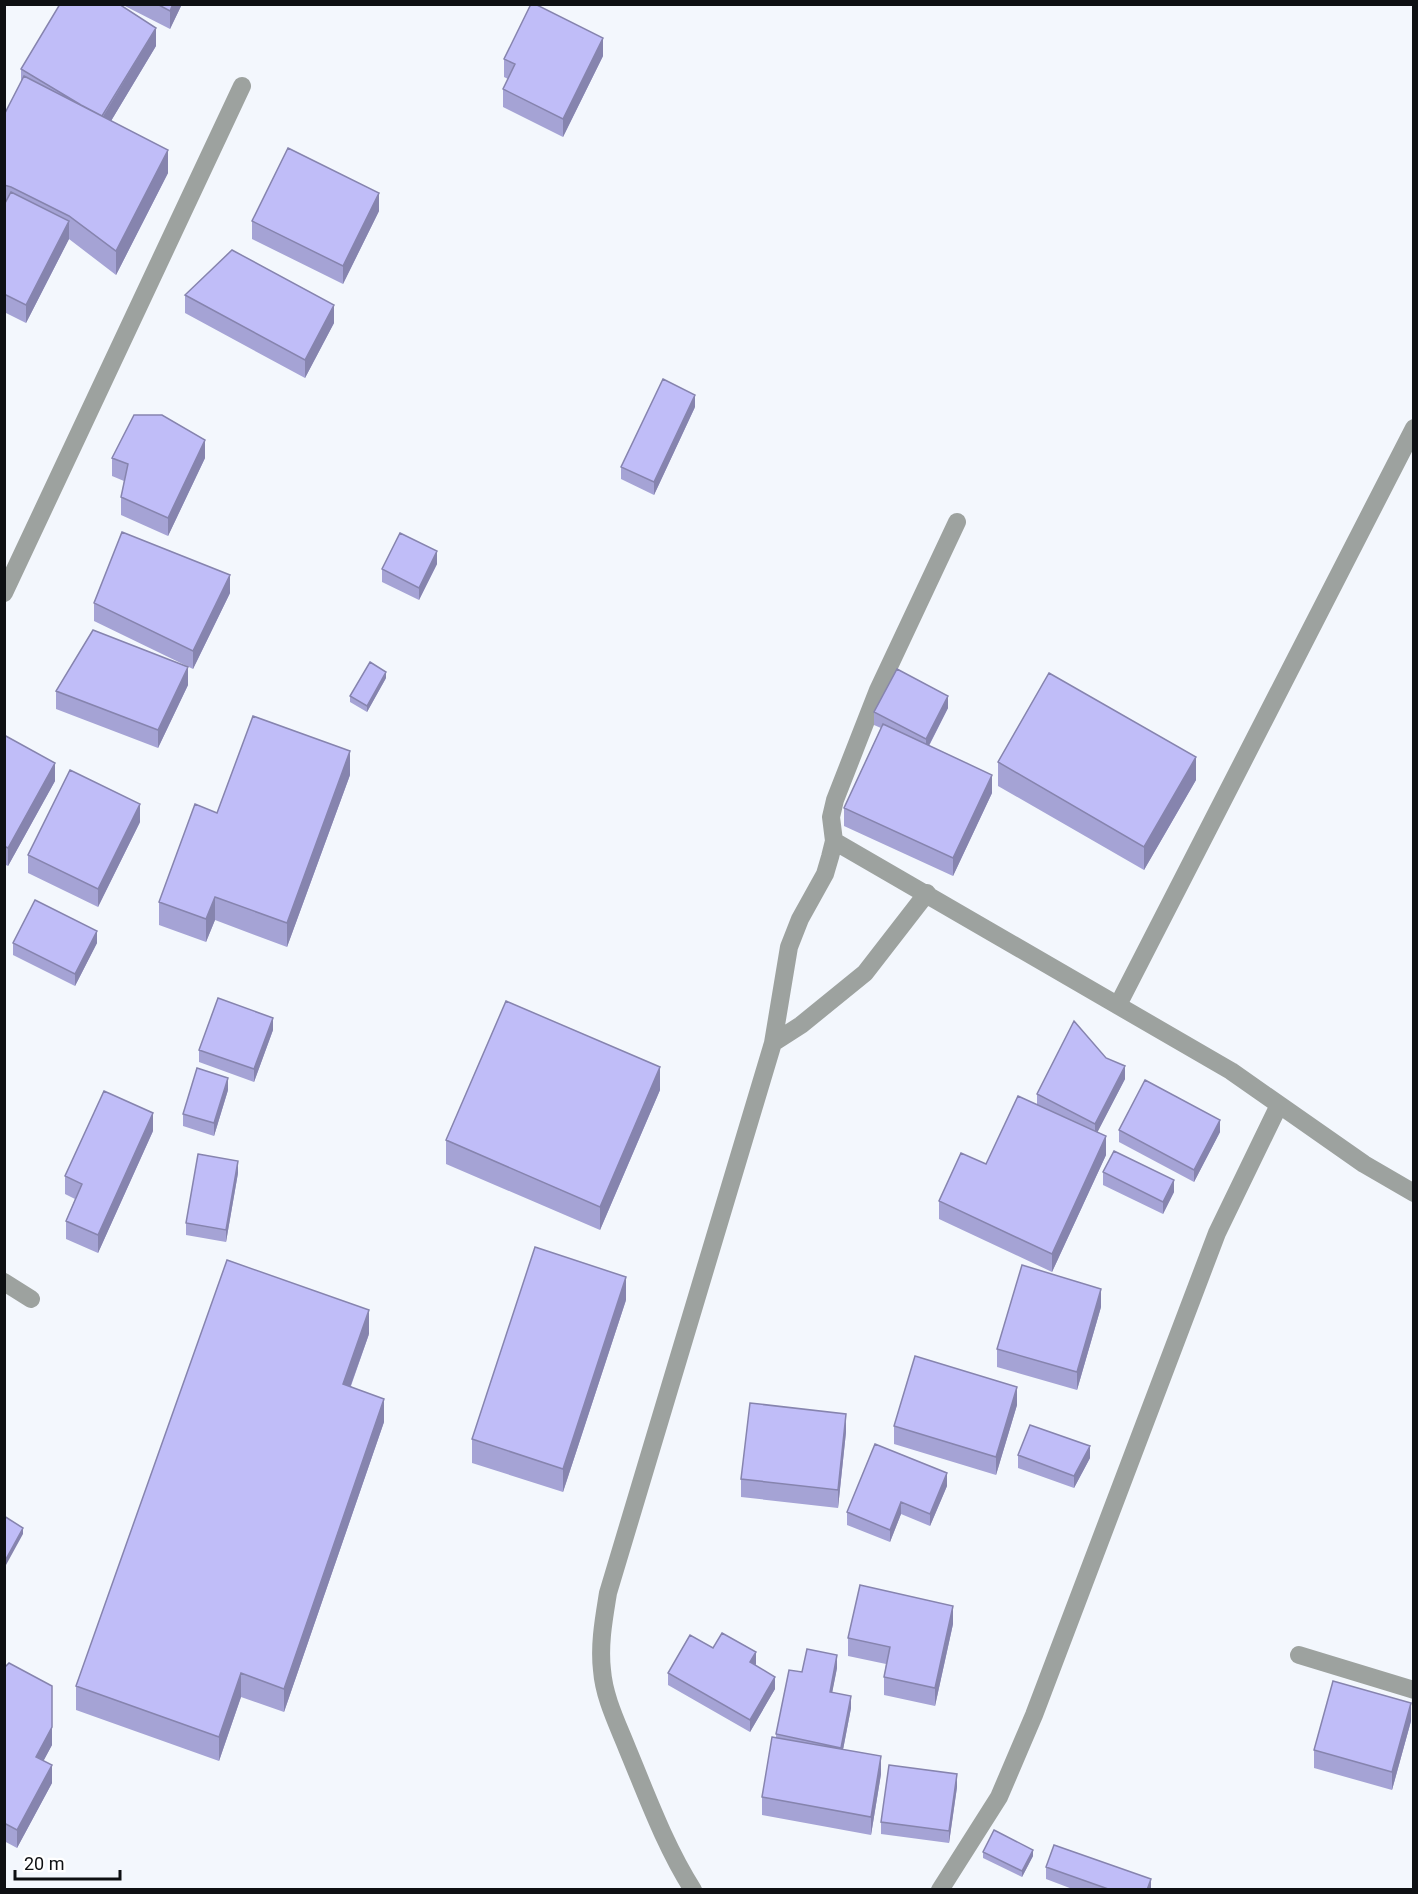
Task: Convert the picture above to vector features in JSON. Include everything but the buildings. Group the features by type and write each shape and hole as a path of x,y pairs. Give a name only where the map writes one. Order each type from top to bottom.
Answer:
{"street":[{"path":"4,593 242,86"},
{"path":"1118,1005 1413,428"},
{"path":"693,1890 683,1874 644,1790 608,1700 602,1670 602,1636 608,1593 773,1043 789,947 800,919 825,874 834,841 831,817 839,789 878,690 957,522"},
{"path":"834,841 1231,1071 1364,1164 1413,1193"},
{"path":"773,1043 809,1019 865,973 927,893"},
{"path":"940,1890 999,1797 1034,1715 1217,1233 1279,1104"},
{"path":"4,1282 31,1299"},
{"path":"1299,1655 1413,1690"}]}
